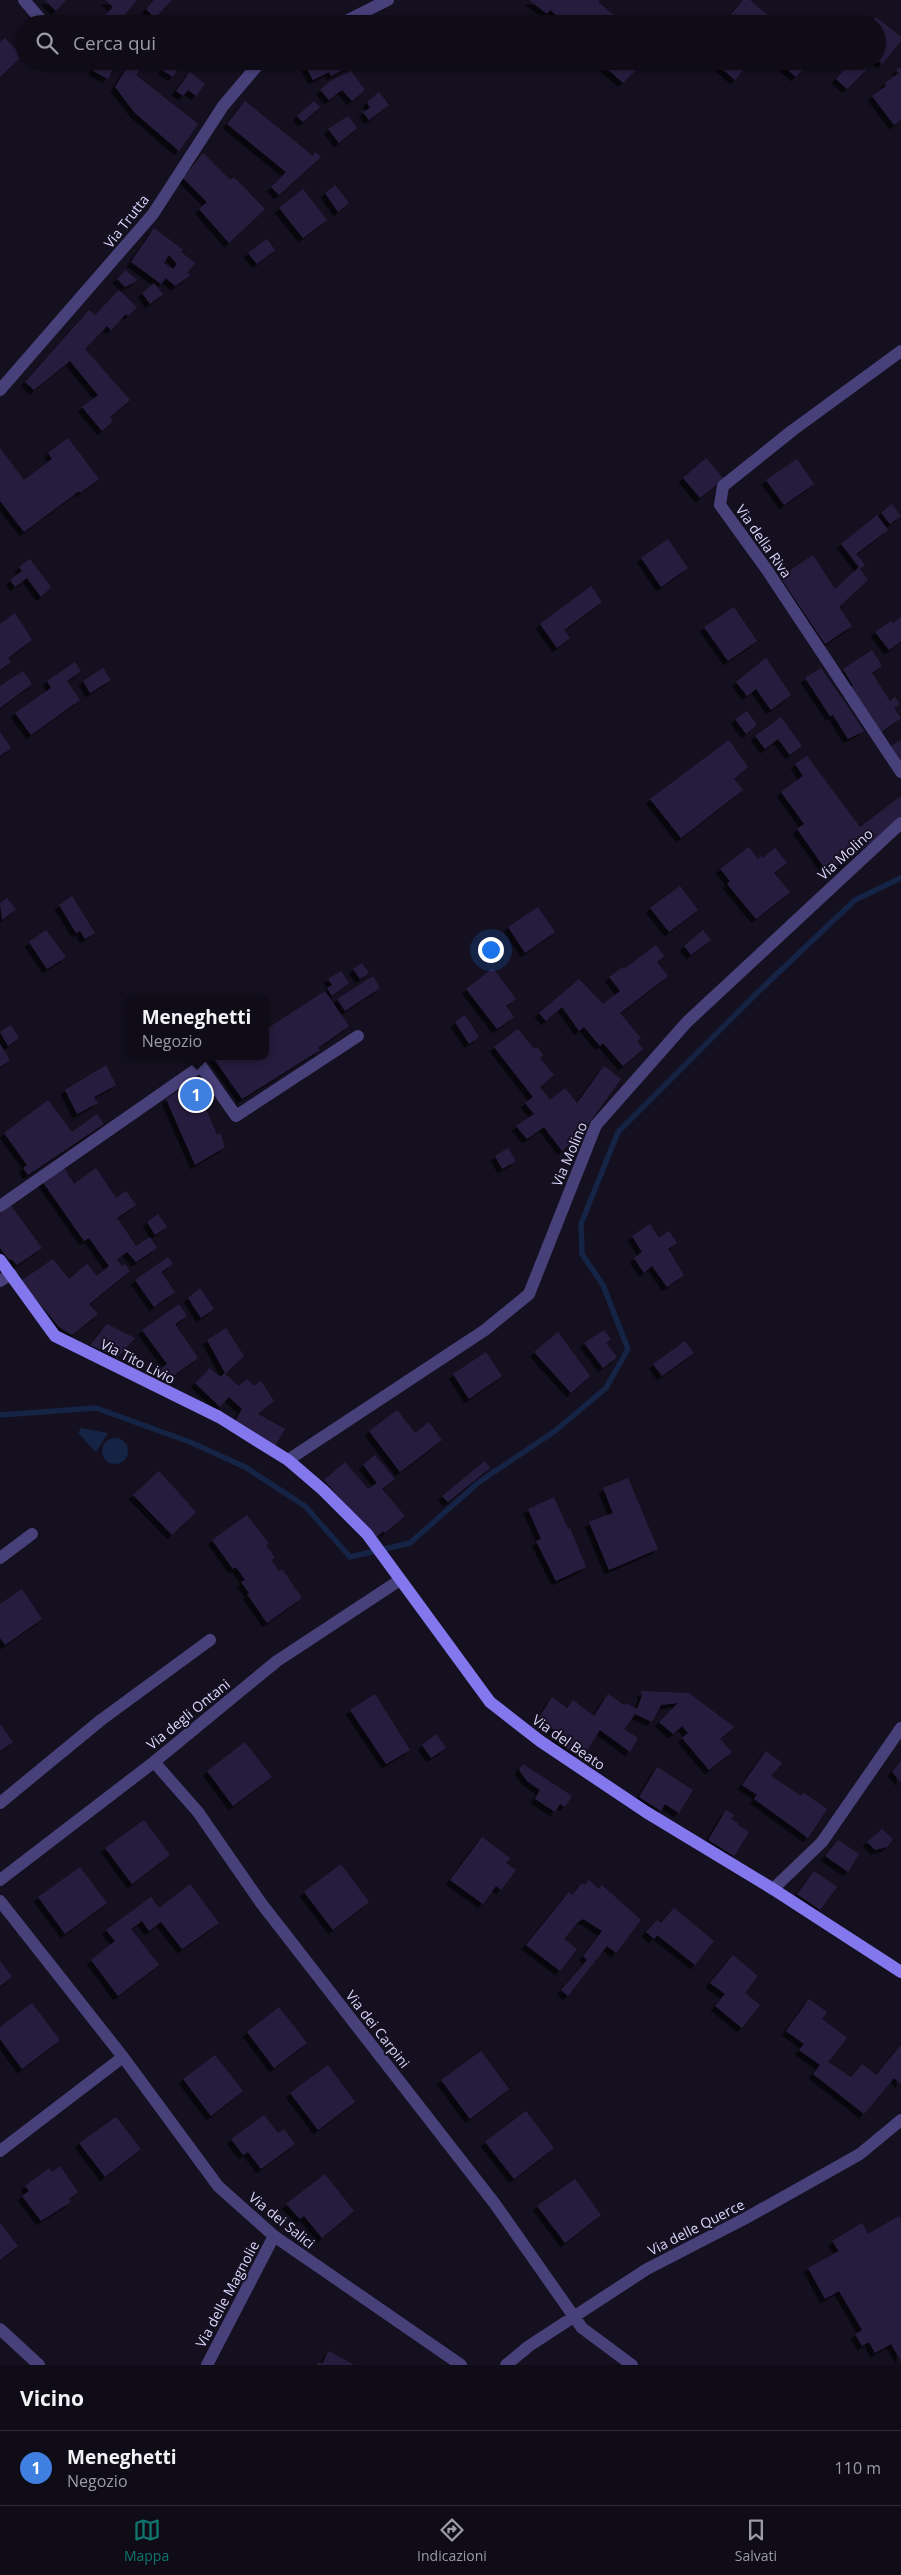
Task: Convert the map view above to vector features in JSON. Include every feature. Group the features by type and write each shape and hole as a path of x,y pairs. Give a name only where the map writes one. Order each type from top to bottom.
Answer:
{"street":[{"path":"24,0 37,15"},
{"path":"358,15 388,0"},
{"name":"Via Trutta","path":"0,390 153,214 223,106 254,70"},
{"name":"Via della Riva","path":"901,351 793,430 723,486 720,504 767,570 901,772"},
{"name":"Via Molino","path":"288,1460 485,1330 529,1294 596,1125 687,1022 901,823"},
{"path":"0,1206 201,1066 236,1116 358,1036"},
{"name":"Via Tito Livio","path":"0,1260 5,1278 55,1336 219,1417 288,1460"},
{"name":"Via del Beato","path":"288,1460 367,1534 490,1702 540,1741 646,1812 773,1889 901,1972"},
{"path":"0,1558 32,1534"},
{"name":"Via degli Ontani","path":"2,1874 154,1762 278,1661 400,1580"},
{"path":"0,1803 101,1720 210,1640"},
{"path":"773,1889 822,1842 901,1728"},
{"name":"Via dei Carpini","path":"154,1762 198,1812 261,1904 489,2196 582,2328 616,2356 632,2365"},
{"name":"Via dei Salici","path":"0,1900 123,2057 218,2186 274,2236 461,2365"},
{"path":"0,2151 123,2057"},
{"name":"Via delle Querce","path":"506,2365 529,2346 575,2318 647,2269 746,2218 860,2154 901,2120"},
{"name":"Via delle Magnolie","path":"207,2365 274,2236"},
{"path":"0,2329 39,2365"}],"water":[{"path":"81,1428 108,1433 96,1452 78,1433"},
{"path":"115,1438 124,1442 128,1451 124,1460 115,1464 106,1460 102,1451 106,1442"}],"building":[{"path":"45,0 66,0 56,11"},
{"path":"105,0 137,0 124,15 105,15 113,7"},
{"path":"154,0 172,0 158,15 152,15 146,9"},
{"path":"529,0 599,0 598,2 614,15 556,15 550,10 547,14"},
{"path":"743,0 750,0 768,15 730,15"},
{"path":"886,25 901,37 901,41 886,59"},
{"path":"5,38 15,49 15,63 0,77 0,42"},
{"path":"901,67 901,120 894,125 872,96 899,73 896,70"},
{"path":"93,70 112,70 108,79"},
{"path":"125,70 139,70 136,75 198,124 179,151 135,113 115,87"},
{"path":"162,70 177,70 173,77"},
{"path":"308,70 342,70 331,76 329,72 313,80"},
{"path":"608,70 636,70 623,83"},
{"path":"723,70 743,70 735,80"},
{"path":"788,70 802,70 796,77"},
{"path":"844,70 866,70 847,89 836,79"},
{"path":"351,71 365,90 352,101 342,90 329,100 320,90 329,82"},
{"path":"190,72 205,84 196,96 188,90 183,96 176,91"},
{"path":"379,92 389,105 369,120 363,112 370,108 367,102"},
{"path":"245,101 313,156 315,152 321,157 279,195 271,187 286,172 227,124"},
{"path":"314,101 320,107 303,122 297,116"},
{"path":"348,116 357,128 339,143 328,129"},
{"path":"203,153 230,180 234,177 265,209 229,243 199,209 207,202 183,178"},
{"path":"335,185 349,203 338,212 325,193"},
{"path":"303,189 327,220 303,238 279,208"},
{"path":"154,228 183,250 181,252 195,263 187,273 191,275 175,286 166,278 161,284 131,262","holes":["169,255 177,264 173,269 164,263"]},
{"path":"267,239 275,250 257,264 248,253"},
{"path":"125,270 138,280 125,287 117,279"},
{"path":"154,283 163,294 150,304 142,293"},
{"path":"119,290 137,307 128,316 126,314 111,330 107,326 85,349 130,400 110,417 113,421 102,431 82,407 98,395 70,361 34,390 25,382 89,310 95,315"},
{"path":"68,438 99,479 80,493 79,491 24,532 0,501 0,448 24,480 52,459 48,453"},
{"path":"706,458 724,479 700,498 683,478"},
{"path":"797,459 814,484 784,505 766,480"},
{"path":"892,504 901,516 890,524 881,513"},
{"path":"877,515 888,530 856,554 865,565 860,569 868,580 839,607 852,626 825,644 780,577 813,555 835,589 859,567 841,544"},
{"path":"668,539 688,568 661,587 641,558"},
{"path":"30,559 51,587 41,597 27,578 15,587 10,580 22,571 19,567"},
{"path":"591,586 602,602 564,630 570,638 557,648 540,624"},
{"path":"734,607 757,641 728,661 704,627"},
{"path":"15,613 32,640 8,658 11,662 0,670 0,624"},
{"path":"901,617 901,641 889,650 875,632 891,621 893,623"},
{"path":"872,650 882,666 872,673 890,701 895,697 900,704 894,708 901,718 879,734 849,688 853,686 843,669"},
{"path":"766,658 791,695 771,710 756,689 747,696 736,682"},
{"path":"75,662 81,671 67,681 80,700 31,735 15,713 51,688 47,681"},
{"path":"103,668 111,680 90,693 83,681"},
{"path":"821,668 864,731 848,739 833,715 830,716 805,678"},
{"path":"23,671 32,684 0,708 0,686"},
{"path":"747,711 757,725 746,734 735,719"},
{"path":"781,717 802,746 790,755 778,739 765,749 755,736"},
{"path":"0,732 11,748 0,756"},
{"path":"729,740 748,767 734,779 743,790 681,838 650,799"},
{"path":"901,740 901,765 888,748"},
{"path":"807,756 860,827 901,796 901,819 842,865 841,863 828,873 797,829 804,824 781,792 803,776 795,764"},
{"path":"749,847 758,859 761,856 763,858 775,848 787,863 774,873 790,892 756,919 727,884 730,881 720,869"},
{"path":"680,886 698,910 669,932 650,908"},
{"path":"72,896 95,933 85,939 80,931 76,933 59,905"},
{"path":"7,898 16,909 2,920 0,903"},
{"path":"538,907 555,932 525,953 508,927"},
{"path":"46,930 66,957 47,969 29,942"},
{"path":"703,930 711,940 691,955 684,946"},
{"path":"656,945 664,956 657,962 668,976 620,1013 641,1038 637,1041 643,1049 623,1066 603,1043 600,1046 584,1027 579,1031 562,1007 546,1021 539,1013 579,979 603,1004 620,991 609,977 623,967 624,969"},
{"path":"362,963 369,973 360,979 353,969"},
{"path":"493,968 516,999 506,1006 514,1017 497,1029 466,989"},
{"path":"341,971 349,983 332,996 327,988 332,985 328,979"},
{"path":"373,976 380,988 345,1011 337,999"},
{"path":"325,991 349,1026 318,1048 320,1050 242,1099 215,1060 269,1060 269,1027"},
{"path":"465,1015 479,1037 469,1044 455,1022"},
{"path":"11,1025 19,1038 8,1046 0,1032"},
{"path":"518,1029 534,1049 537,1047 543,1055 540,1058 554,1075 540,1087 550,1100 565,1088 577,1103 604,1066 621,1079 581,1134 562,1151 544,1127 527,1139 516,1126 534,1114 525,1103 533,1097 494,1047"},
{"path":"0,1044 10,1060 0,1067"},
{"path":"106,1065 116,1085 94,1097 98,1103 77,1114 65,1090"},
{"path":"194,1081 217,1135 220,1133 225,1147 195,1165 166,1099"},
{"path":"48,1100 72,1132 97,1114 104,1124 28,1175 23,1168 27,1165 4,1133"},
{"path":"508,1148 516,1161 502,1169 495,1156"},
{"path":"63,1166 74,1184 96,1168 116,1198 126,1191 136,1205 117,1218 136,1246 150,1237 157,1248 136,1262 127,1252 117,1260 122,1266 125,1264 130,1271 89,1304 98,1314 72,1335 59,1327 21,1281 53,1259 69,1279 87,1264 97,1276 109,1266 89,1238 84,1241 42,1181"},
{"path":"9,1203 42,1248 17,1265 11,1259 9,1260 0,1248 0,1209"},
{"path":"158,1214 167,1227 155,1235 147,1222"},
{"path":"650,1224 659,1238 669,1231 677,1243 668,1249 684,1275 667,1287 652,1266 644,1273 634,1258 642,1252 632,1236"},
{"path":"168,1257 173,1264 161,1272 175,1292 154,1307 135,1280"},
{"path":"200,1288 214,1309 201,1318 188,1298"},
{"path":"179,1304 187,1316 175,1324 198,1358 166,1381 158,1371 167,1364 142,1330"},
{"path":"107,1324 135,1338 117,1358 90,1345"},
{"path":"226,1328 244,1356 225,1374 239,1386 247,1379 254,1386 261,1381 274,1401 258,1414 285,1429 275,1446 235,1421 242,1409 229,1397 220,1407 195,1383 210,1368 220,1377 225,1373 207,1340"},
{"path":"604,1330 611,1339 606,1343 617,1357 603,1368 584,1343"},
{"path":"558,1332 590,1376 571,1393 534,1352"},
{"path":"685,1341 694,1353 662,1376 653,1364"},
{"path":"486,1352 502,1376 469,1399 453,1374"},
{"path":"397,1410 415,1433 429,1422 442,1440 400,1472 369,1431"},
{"path":"375,1455 395,1479 382,1489 405,1516 385,1533 384,1531 375,1538 324,1480 345,1462 368,1489 377,1483 363,1465"},
{"path":"485,1461 490,1468 448,1502 442,1496"},
{"path":"159,1471 196,1512 172,1535 133,1495"},
{"path":"628,1478 658,1549 609,1570 589,1522 613,1513 603,1488"},
{"path":"554,1497 568,1529 570,1528 586,1567 556,1581 536,1541 541,1539 528,1509"},
{"path":"247,1515 269,1544 266,1545 275,1558 271,1560 279,1571 282,1569 302,1598 267,1623 247,1594 249,1593 241,1582 245,1580 236,1567 233,1569 212,1540"},
{"path":"22,1589 42,1619 5,1645 0,1638 0,1604"},
{"path":"641,1691 689,1693 734,1727 720,1739 732,1752 709,1770 682,1738 688,1733 682,1726 673,1734 659,1722 678,1703 661,1705 652,1722 635,1714 624,1729 638,1738 630,1752 600,1730 586,1752 581,1748 576,1755 554,1740 558,1733 538,1719 552,1697 567,1708 573,1700 594,1716 608,1694 624,1705 626,1703 637,1709 642,1696"},
{"path":"375,1694 410,1750 386,1764 350,1710"},
{"path":"0,1724 13,1742 0,1751"},
{"path":"436,1734 446,1748 431,1758 422,1745"},
{"path":"245,1742 272,1777 233,1806 207,1771"},
{"path":"766,1751 782,1763 771,1776 801,1796 804,1793 827,1809 808,1838 754,1799 757,1795 742,1785"},
{"path":"901,1761 901,1782 892,1772"},
{"path":"523,1764 572,1796 565,1807 560,1804 555,1812 535,1799 540,1790 527,1781 519,1770"},
{"path":"657,1767 693,1790 679,1813 665,1804 661,1811 639,1797"},
{"path":"726,1810 734,1815 731,1819 749,1832 734,1856 708,1840"},
{"path":"144,1820 170,1855 132,1884 105,1848"},
{"path":"882,1829 893,1839 887,1847 875,1850 867,1842"},
{"path":"482,1837 510,1858 506,1863 516,1870 501,1890 496,1886 483,1904 450,1880"},
{"path":"838,1840 859,1854 848,1872 825,1856"},
{"path":"341,1864 369,1902 333,1930 304,1892"},
{"path":"80,1867 107,1903 65,1934 38,1897"},
{"path":"814,1871 837,1887 820,1910 797,1894"},
{"path":"589,1880 599,1889 602,1885 641,1920 616,1953 607,1946 568,1996 561,1990 587,1960 583,1956 602,1931 583,1919 578,1922 564,1939 577,1949 560,1971 526,1945 569,1892 572,1895 582,1883 585,1885"},
{"path":"190,1884 219,1923 182,1949 161,1922 149,1931 142,1921 131,1929 159,1965 118,1996 91,1960 115,1941 106,1930 151,1897 159,1908"},
{"path":"674,1908 714,1941 695,1965 657,1935 654,1939 646,1932 657,1920 661,1923"},
{"path":"733,1955 758,1976 745,1993 760,2005 742,2028 715,2006 725,1994 710,1983"},
{"path":"0,1961 12,1977 0,1986"},
{"path":"809,1999 827,2012 822,2019 847,2038 828,2062 851,2077 862,2064 876,2075 901,2045 901,2084 894,2078 864,2114 813,2074 820,2065 799,2050 804,2044 786,2031"},
{"path":"32,2003 60,2040 22,2069 0,2039 0,2027"},
{"path":"279,2007 307,2043 274,2068 247,2032"},
{"path":"481,2051 509,2089 470,2119 441,2080"},
{"path":"215,2055 243,2091 211,2116 183,2079"},
{"path":"328,2065 355,2102 318,2130 290,2093"},
{"path":"526,2111 554,2148 514,2179 485,2142"},
{"path":"264,2115 278,2133 284,2129 295,2144 261,2169 248,2152 243,2155 231,2139"},
{"path":"116,2117 141,2149 105,2177 79,2143"},
{"path":"60,2166 78,2192 69,2199 71,2202 41,2221 22,2196 29,2191 25,2186 49,2168 52,2172"},
{"path":"325,2174 354,2211 322,2238 304,2216 300,2219 286,2204"},
{"path":"575,2179 601,2215 565,2243 537,2206"},
{"path":"899,2216 901,2219 901,2361 891,2344 875,2353 869,2342 862,2346 855,2334 862,2330 839,2291 825,2299 808,2268 839,2251 832,2241 862,2223 868,2234"},
{"path":"0,2223 18,2246 0,2260"},
{"path":"329,2351 354,2365 317,2365 319,2362 322,2364"}],"waterway":[{"path":"0,1415 96,1408 190,1442 245,1467 305,1506 350,1557 410,1543 479,1482 555,1431 606,1388 628,1349 603,1285 582,1254 581,1224 618,1132 759,991 855,900 901,878"}],"place":[{"name":"Meneghetti","path":"196,1095"}]}
